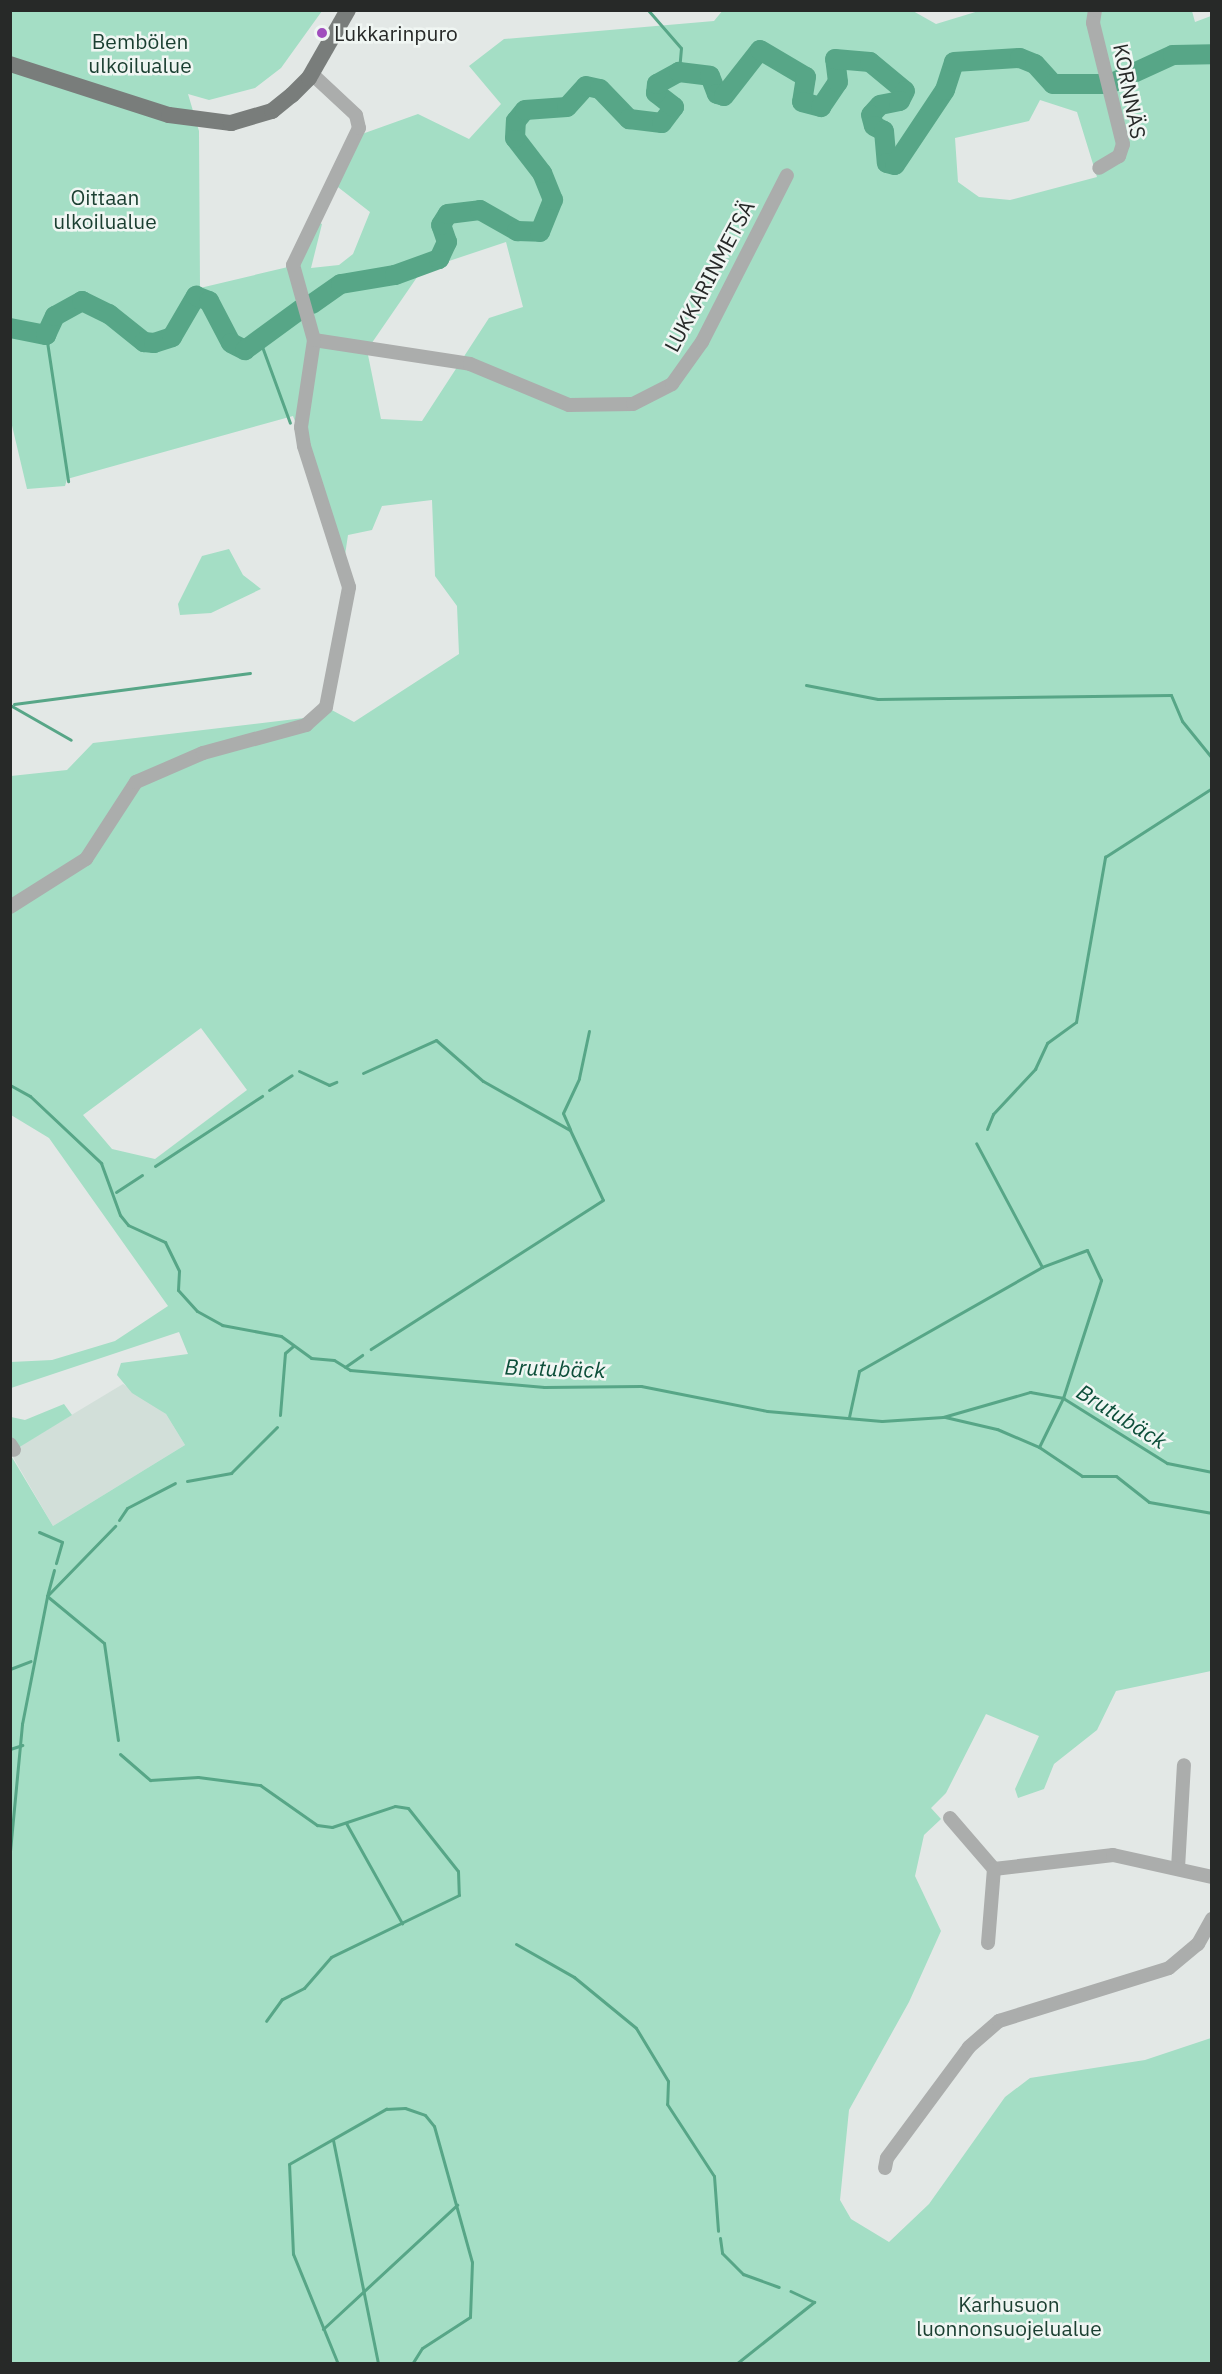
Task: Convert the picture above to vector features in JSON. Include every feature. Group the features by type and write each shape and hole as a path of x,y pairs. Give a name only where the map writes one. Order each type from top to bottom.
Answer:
{"main road":[{"path":"10,64 169,116 231,123 272,111 312,74 348,10"}],"street":[{"name":"KORNNÄS","path":"1095,10 1093,23 1123,144 1119,156 1099,168"},
{"path":"10,908 86,859 136,782 203,753 306,725 326,707 349,587 304,446 301,427 314,340 293,265 359,128 356,115 312,74"},
{"name":"LUKKARINMETSÄ","path":"314,340 470,364 569,405 633,404 672,384 702,342 787,175"},
{"path":"1178,1868 1184,1765"},
{"path":"950,1818 994,1869 988,1943"},
{"path":"994,1869 1094,1855 1178,1868 1212,1877"},
{"path":"885,2168 887,2158 969,2047 999,2021 1169,1968 1198,1944 1212,1918"}],"shaded area":[{"path":"123,1384 166,1414 185,1445 53,1526 10,1452"}],"green space":[{"path":"723,10 913,11 936,24 982,10 1192,11 1195,22 1211,16 1211,1671 1116,1691 1097,1730 1054,1764 1044,1789 1018,1798 1015,1789 1039,1736 986,1714 946,1793 931,1808 941,1819 924,1835 915,1876 941,1931 909,2002 849,2110 840,2200 851,2219 889,2242 929,2204 1005,2097 1030,2078 1145,2060 1211,2038 1211,2363 11,2363 10,1454 53,1526 185,1445 166,1414 132,1393 117,1375 121,1363 188,1354 179,1332 11,1388 11,1362 52,1360 115,1341 168,1306 49,1138 11,1115 11,776 67,770 93,743 304,718 328,708 354,722 459,654 457,606 435,576 432,500 382,506 372,530 348,535 345,555 293,416 67,479 65,486 27,489 10,417 11,11 322,11 281,68 255,88 209,100 188,94 199,131 200,288 288,267 316,221 322,224 311,268 339,265 353,254 370,212 334,184 362,134 418,114 469,139 501,104 469,66 504,39 714,21","holes":["1040,100 1077,112 1097,177 1010,200 979,197 958,182 955,138 1029,121","506,242 523,307 489,318 422,421 381,419 367,350 422,270","201,1028 247,1090 155,1159 112,1149 83,1115"]},
{"path":"229,549 243,575 261,589 211,613 180,615 178,604 202,556"},
{"path":"64,1404 72,1415 18,1448 11,1436 11,1417 25,1420"}],"waterway":[{"path":"648,10 681,48 679,72"},
{"path":"312,304 341,284 395,275 439,259 447,242 441,225 448,214 480,210 517,231 540,232 553,200 542,173 515,138 516,121 525,110 567,107 586,86 600,89 629,119 662,123 674,107 656,93 657,84 679,72 710,76 717,94 724,96 760,50 806,77 802,102 821,107 838,82 835,59 870,62 905,91 900,101 880,105 871,115 874,126 884,131 887,163 895,165 945,90 954,62 1020,58 1035,64 1053,84 1104,84"},
{"path":"1114,82 1173,55 1212,54"},
{"path":"10,328 46,335 55,316 82,301 109,314 144,342 154,343 172,337 196,296 209,301 231,343 245,350 301,309"},
{"path":"46,335 68,481"},
{"path":"260,341 290,423"},
{"path":"14,704 250,673"},
{"path":"806,685 878,699 1171,695 1182,721 1212,758"},
{"path":"10,705 71,740"},
{"path":"987,1129 993,1114 1035,1069 1047,1043 1076,1022 1105,857 1212,788"},
{"path":"570,1129 563,1113 579,1078 589,1031"},
{"path":"363,1073 436,1040 483,1081 570,1130 603,1200 371,1349"},
{"path":"299,1071 329,1085 336,1082"},
{"path":"269,1090 292,1075"},
{"name":"Brutubäck","path":"10,1085 30,1096 101,1163 120,1215 128,1225 165,1242 179,1271 178,1290 197,1311 222,1325 281,1336 311,1358 334,1360 350,1370 544,1387 641,1386 767,1411 882,1421 943,1417 1030,1392 1063,1398 1167,1463 1212,1472"},
{"path":"155,1166 262,1096"},
{"path":"849,1417 859,1371 1042,1267 976,1143"},
{"path":"116,1192 142,1175"},
{"path":"1039,1447 1063,1398 1101,1280 1087,1250 1042,1267"},
{"path":"280,1415 285,1353 293,1346"},
{"path":"345,1367 362,1355"},
{"path":"945,1417 997,1429 1039,1447 1082,1476 1116,1476 1149,1502 1212,1513"},
{"path":"187,1481 231,1473 277,1427"},
{"path":"119,1520 127,1508 175,1483"},
{"path":"10,1851 22,1724 47,1596 115,1526"},
{"path":"39,1532 62,1542 56,1563"},
{"path":"54,1570 47,1596 104,1643 118,1740"},
{"path":"10,1669 31,1661"},
{"path":"10,1749 22,1745"},
{"path":"120,1754 150,1780 198,1777 260,1785 317,1825 332,1827 395,1806 408,1808 458,1871 459,1895 331,1957 304,1988 282,1999 266,2021"},
{"path":"346,1823 402,1923"},
{"path":"516,1944 574,1977 636,2028 668,2081 667,2104 714,2176 718,2231"},
{"path":"338,2364 293,2254 289,2164 386,2109 405,2108 425,2115 434,2126 472,2262 470,2317 422,2348 412,2364"},
{"path":"333,2140 378,2364"},
{"path":"323,2329 457,2205"},
{"path":"720,2238 722,2253 743,2274 779,2287"},
{"path":"736,2364 814,2302 790,2291"}],"place":[{"name":"Lukkarinpuro","path":"322,33"}],"park label":[{"name":"Bembölen ulkoilualue","path":"140,53"},
{"name":"Oittaan ulkoilualue","path":"105,209"},
{"name":"Karhusuon luonnonsuojelualue","path":"1009,2316"}]}
